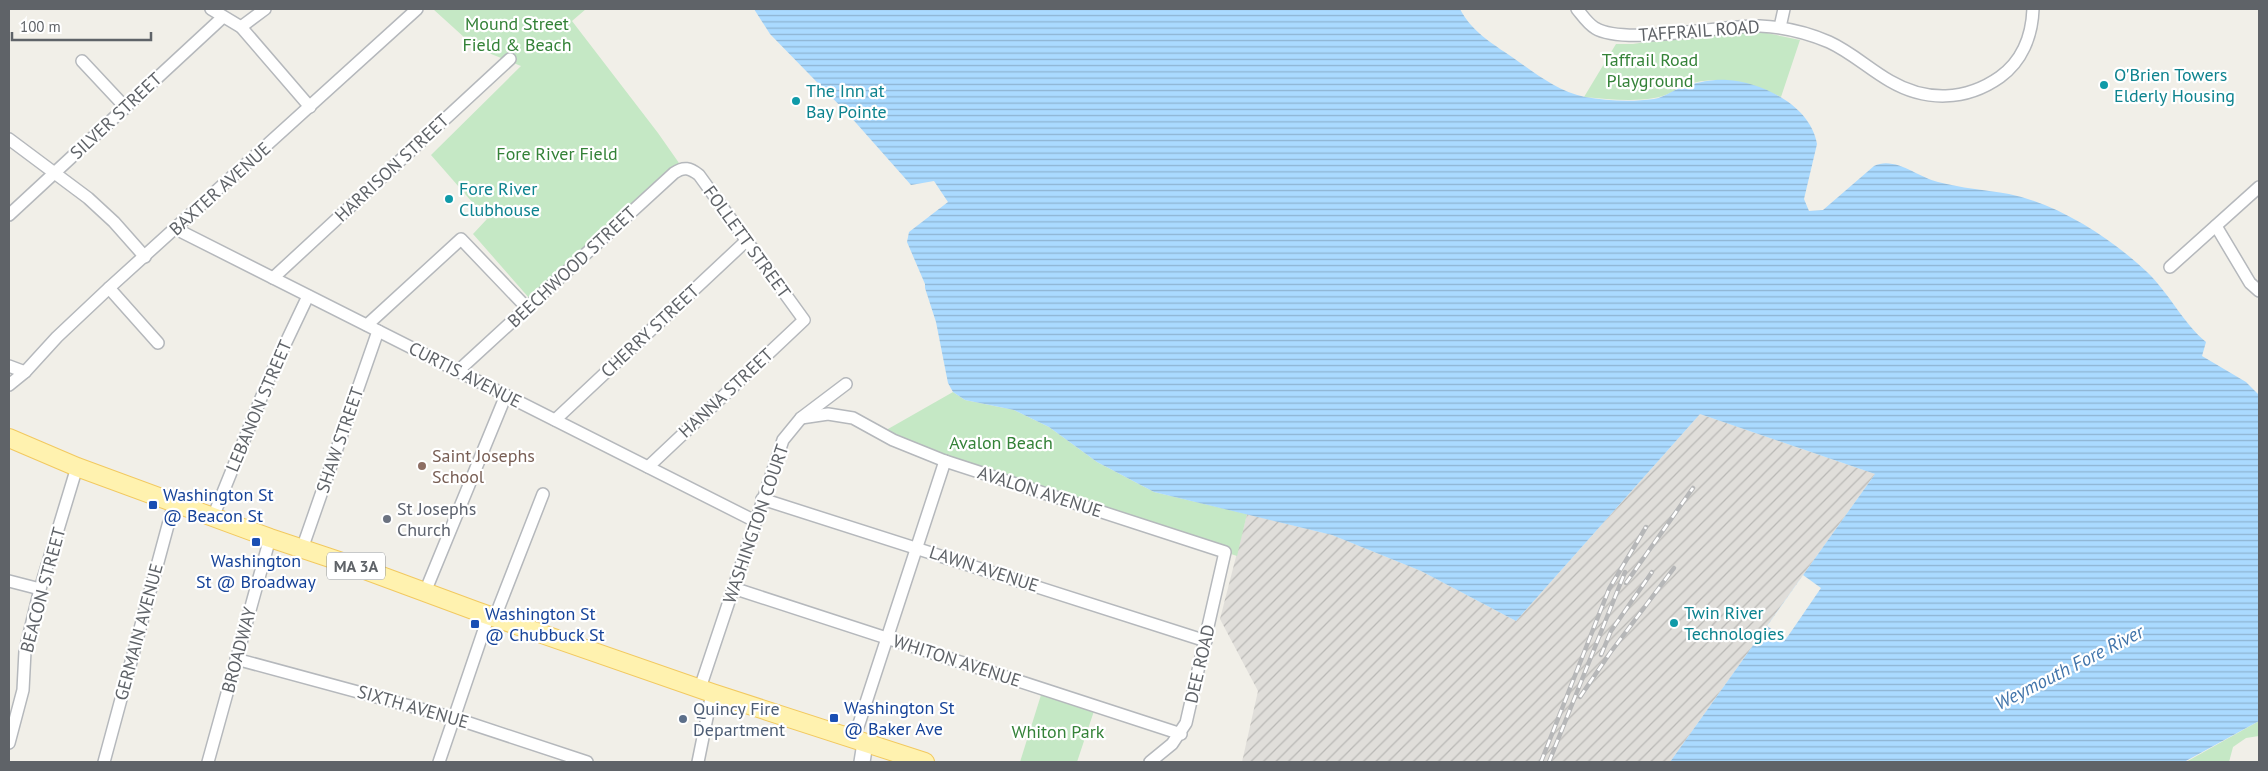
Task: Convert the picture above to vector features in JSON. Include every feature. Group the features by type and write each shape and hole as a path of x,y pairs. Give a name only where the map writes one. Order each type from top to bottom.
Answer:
{"main road":[{"name":"MA 3A","path":"9,438 77,467 270,538 706,690 924,762"},
{"path":"860,741 862,762"}],"street":[{"path":"211,9 241,27 310,107"},
{"path":"241,27 265,9"},
{"name":"BAXTER AVENUE","path":"9,385 25,372 109,288 417,9"},
{"name":"TAFFRAIL ROAD","path":"1577,9 1595,28 1620,36 1740,25 1780,27 1829,42 1889,81 1909,90 1950,96 1972,93 1990,84 2007,72 2019,58 2028,41 2033,25 2034,9"},
{"path":"1780,27 1784,9"},
{"name":"SILVER STREET","path":"9,215 223,17"},
{"name":"HARRISON STREET","path":"273,278 510,59"},
{"path":"82,61 126,108"},
{"path":"9,139 88,198 114,222 145,257"},
{"name":"BEECHWOOD STREET","path":"458,371 674,173 680,168 687,168"},
{"name":"FOLLETT STREET","path":"687,168 699,175 804,320"},
{"path":"2170,267 2259,187"},
{"path":"2216,226 2250,283 2259,291"},
{"name":"CURTIS AVENUE","path":"176,229 755,521"},
{"path":"367,326 461,239 527,308"},
{"name":"CHERRY STREET","path":"555,420 746,241"},
{"path":"109,288 158,343"},
{"name":"LEBANON STREET","path":"214,517 270,376 308,296"},
{"name":"HANNA STREET","path":"648,467 804,320"},
{"name":"SHAW STREET","path":"302,549 378,331"},
{"path":"9,366 25,372"},
{"name":"WASHINGTON COURT","path":"698,762 706,690 733,588 783,440 801,418 846,384"},
{"path":"425,592 506,395"},
{"name":"AVALON AVENUE","path":"801,418 828,414 853,418 893,440 945,461 1225,552"},
{"path":"860,741 887,639 945,461"},
{"name":"BEACON STREET","path":"9,743 23,690 25,651 40,589 77,467"},
{"path":"439,762 492,616 543,494"},
{"name":"LAWN AVENUE","path":"762,499 1206,641"},
{"name":"GERMAIN AVENUE","path":"104,762 174,503"},
{"name":"BROADWAY","path":"208,762 270,538"},
{"name":"DEE ROAD","path":"1150,762 1181,734 1189,712 1225,552"},
{"path":"9,581 40,589"},
{"name":"WHITON AVENUE","path":"733,588 1181,734"},
{"name":"SIXTH AVENUE","path":"236,659 454,718 587,762"}],"shaded area":[{"path":"1700,414 1875,474 1670,762 1242,762 1258,691 1220,619 1247,514 1332,535 1421,571 1516,621"}],"green space":[{"name":"Fore River Field","path":"433,9 586,9 572,21 679,163 530,299 473,234 487,219 431,155 521,66 476,48"},
{"name":"Taffrail Road Playground","path":"1757,31 1800,40 1781,97 1758,88 1734,82 1710,80 1686,85 1663,96 1645,99 1619,100 1584,97 1616,44 1633,44 1704,33"},
{"name":"Avalon Beach","path":"953,392 965,400 1014,410 1049,427 1097,462 1154,492 1247,514 1237,556 945,461 881,433"},
{"name":"Whiton Park","path":"1041,695 1094,711 1077,762 1020,762"},
{"path":"2259,721 2259,736 2246,738 2233,747 2229,762 2186,762"}],"water":[{"name":"Weymouth Fore River","path":"754,9 1460,9 1470,24 1490,42 1547,81 1585,97 1628,101 1646,100 1658,98 1685,86 1722,80 1755,85 1783,98 1805,118 1813,130 1817,144 1804,199 1809,211 1823,210 1874,166 1890,164 1906,168 1938,182 2028,199 2065,214 2117,247 2147,272 2190,326 2206,342 2202,356 2246,382 2259,395 2259,721 2184,762 1670,762 1875,474 1700,414 1516,621 1421,571 1332,535 1154,492 1097,462 1049,427 1014,410 965,400 953,392 948,383 936,322 925,284 907,242 909,232 948,202 934,181 911,185 849,115 770,34"}],"pier":[{"path":"1803,575 1821,588 1786,639 1767,626"}],"railway":[{"path":"1626,583 1693,488"},
{"path":"1541,762 1609,589 1646,527"},
{"path":"1580,697 1610,653 1674,568"},
{"path":"1549,762 1625,572"},
{"path":"1601,655 1611,631 1652,572"}],"place":[{"name":"O'Brien Towers Elderly Housing","path":"2104,85"},
{"name":"The Inn at Bay Pointe","path":"796,101"},
{"name":"Fore River Clubhouse","path":"449,199"},
{"name":"Saint Josephs School","path":"422,466"},
{"name":"Washington St @ Beacon St","path":"153,505"},
{"name":"St Josephs Church","path":"387,519"},
{"name":"Washington St @ Broadway","path":"256,542"},
{"name":"Twin River Technologies","path":"1674,623"},
{"name":"Washington St @ Chubbuck St","path":"475,624"},
{"name":"Washington St @ Baker Ave","path":"834,718"},
{"name":"Quincy Fire Department","path":"683,719"}],"park label":[{"name":"Mound Street Field & Beach","path":"517,34"}]}
